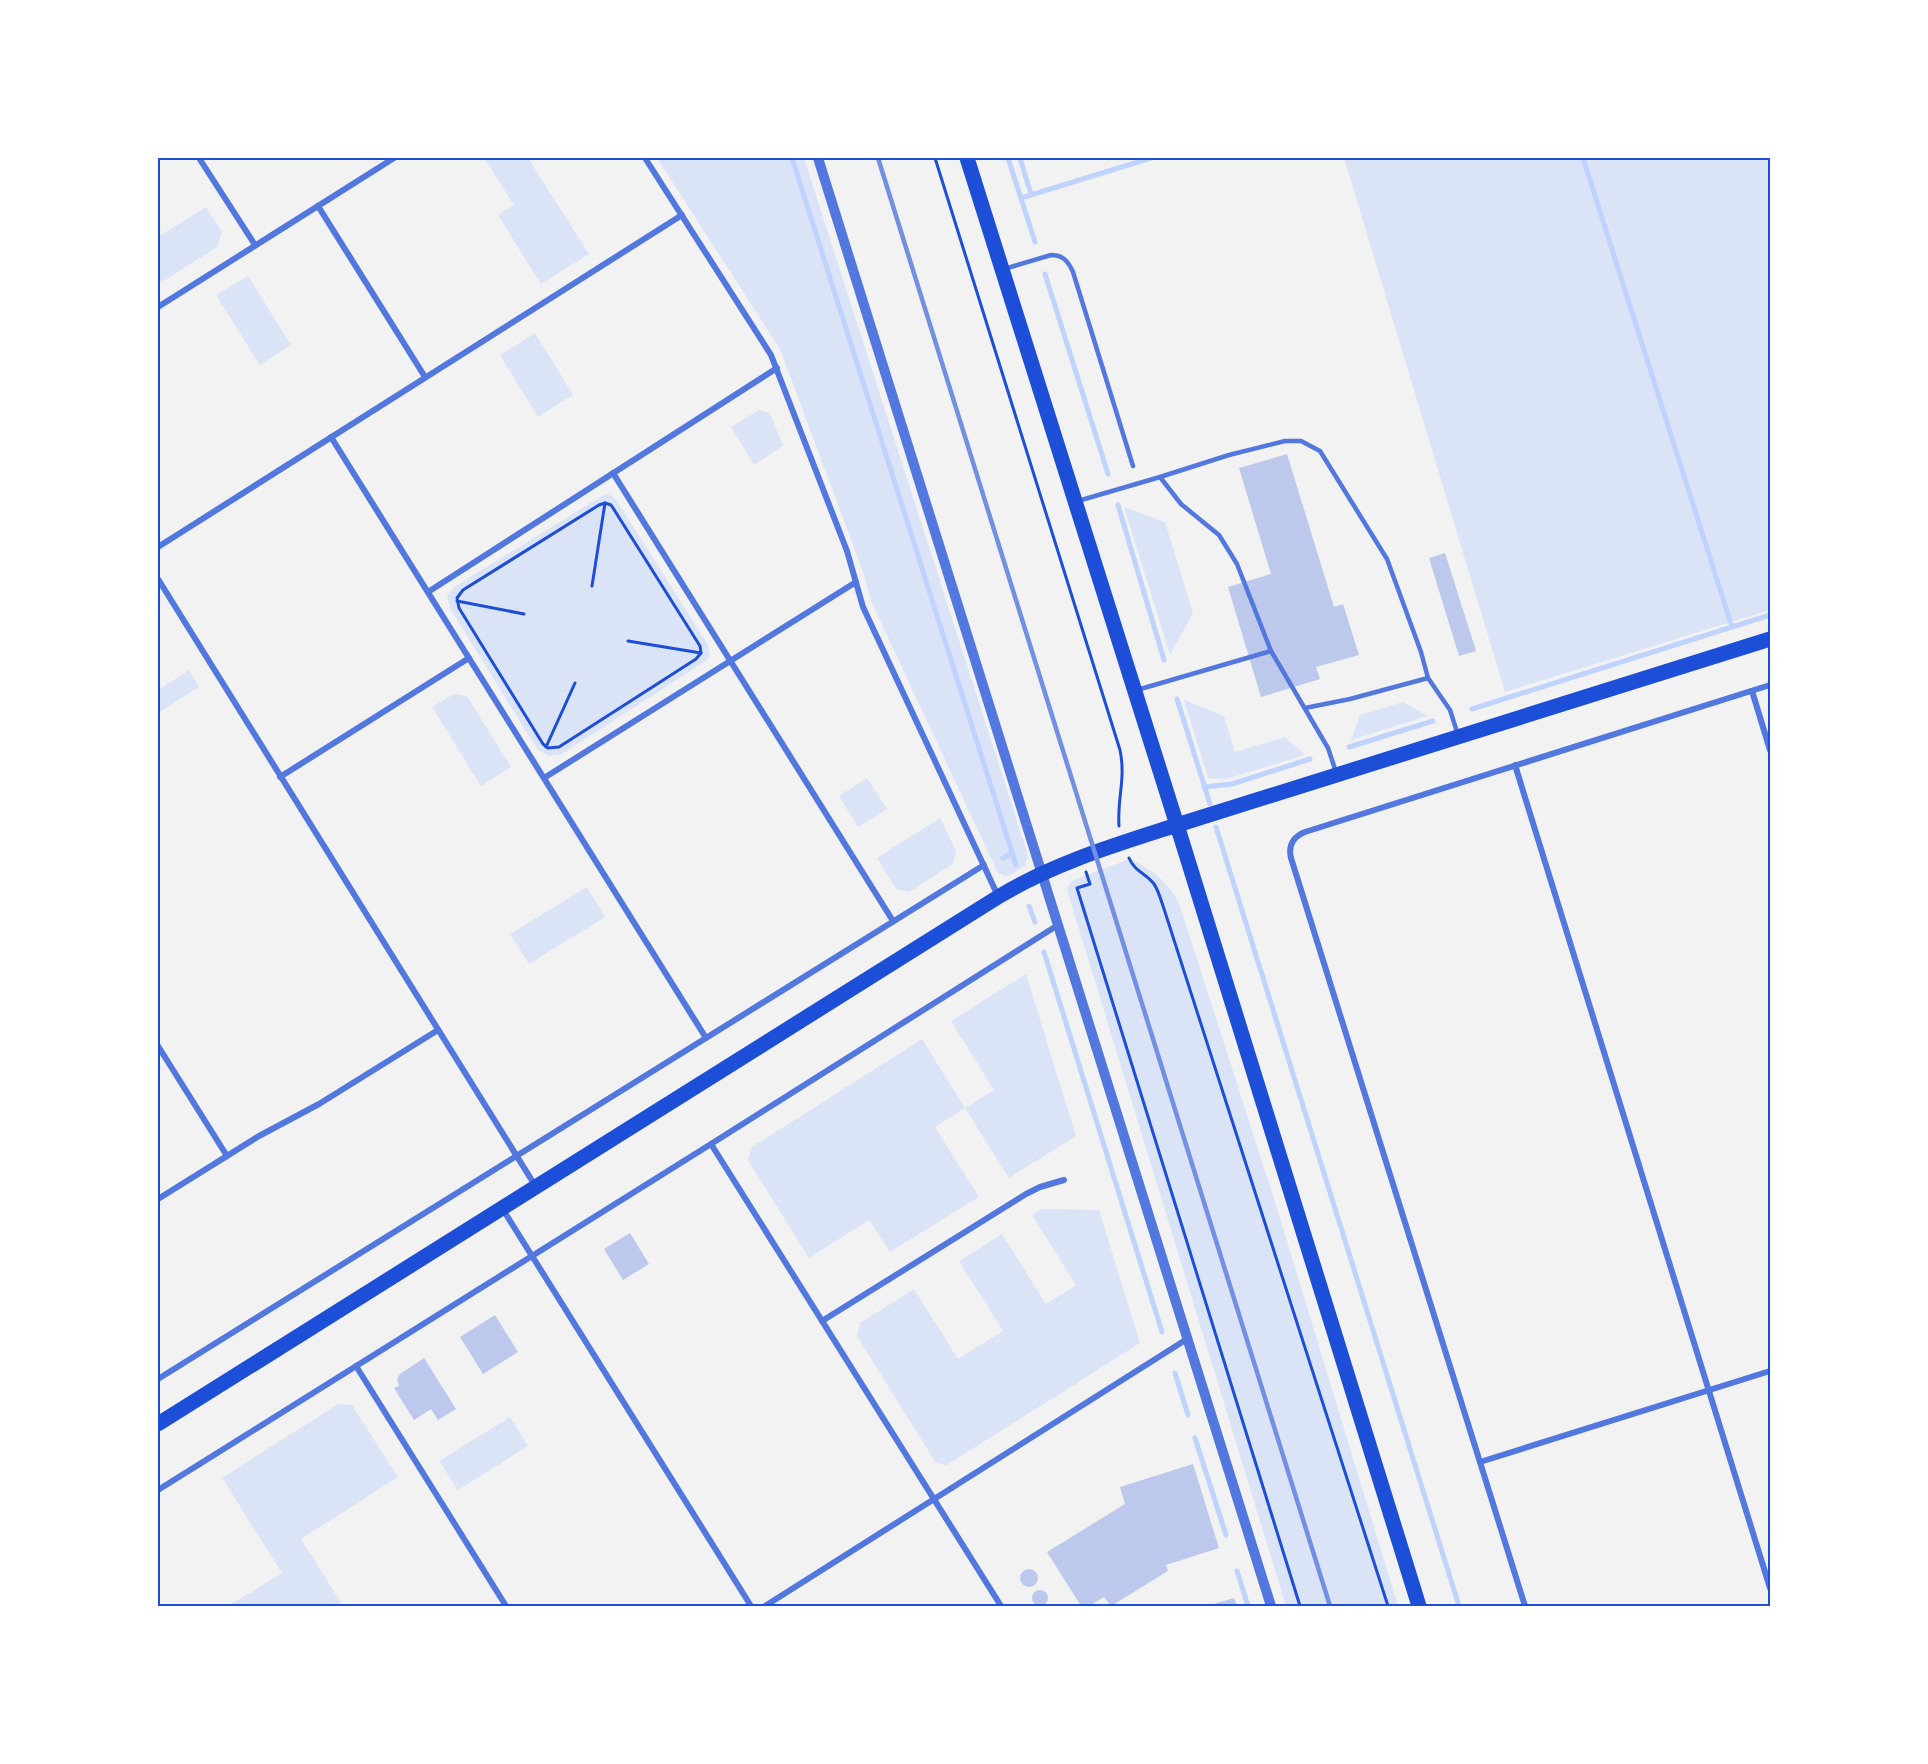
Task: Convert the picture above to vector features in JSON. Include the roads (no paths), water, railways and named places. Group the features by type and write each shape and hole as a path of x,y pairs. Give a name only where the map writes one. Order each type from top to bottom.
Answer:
{"main road":[{"path":"967,158 1419,1606"},
{"path":"158,1425 998,897 1041,873 1177,825 1770,639"}],"street":[{"path":"199,158 255,245"},
{"path":"158,307 394,158"},
{"path":"645,158 768,349 847,551 863,607 998,897"},
{"path":"818,158 1271,1606"},
{"path":"318,206 425,377"},
{"path":"158,547 682,215"},
{"path":"428,592 777,368"},
{"path":"331,437 706,1038"},
{"path":"613,473 893,921"},
{"path":"158,579 536,1187"},
{"path":"544,778 856,582"},
{"path":"280,777 470,658"},
{"path":"1525,1606 1291,858 1290,847 1294,837 1305,832 1770,685"},
{"path":"1752,691 1770,750"},
{"path":"1515,765 1770,1588"},
{"path":"158,1379 984,865"},
{"path":"158,1490 1058,924"},
{"path":"158,1199 438,1030"},
{"path":"158,1046 226,1156"},
{"path":"711,1144 1001,1606"},
{"path":"822,1321 1026,1194 1064,1180"},
{"path":"502,1209 751,1606"},
{"path":"765,1606 1187,1339"},
{"path":"356,1366 506,1606"},
{"path":"1480,1462 1770,1371"}],"lane":[{"path":"1002,269 1052,255 1063,257 1067,261 1073,272 1133,466"},
{"path":"1075,502 1229,455 1285,441 1301,441 1320,451 1387,559 1421,652 1428,678 1450,710 1459,737"},
{"path":"1160,477 1181,504 1219,535 1237,564 1271,651 1328,748 1337,775"},
{"path":"1134,690 1271,651"},
{"path":"1305,708 1350,699 1428,678"}],"waterway":[{"path":"792,158 1016,865"},
{"path":"1008,158 1035,242"},
{"path":"1020,158 1031,194"},
{"path":"1021,198 1151,158"},
{"path":"1583,158 1732,627"},
{"path":"1045,274 1108,474"},
{"path":"1118,505 1164,660"},
{"path":"1472,709 1770,615"},
{"path":"1177,699 1210,804"},
{"path":"1349,747 1433,721"},
{"path":"1204,787 1232,784 1310,759"},
{"path":"1216,827 1459,1606"},
{"path":"1003,858 1012,853"},
{"path":"1029,906 1035,922"},
{"path":"1044,952 1162,1332"},
{"path":"1175,1373 1188,1415"},
{"path":"1195,1438 1226,1535"},
{"path":"1237,1571 1248,1606"}],"railway":[{"path":"878,158 1330,1606"}]}
